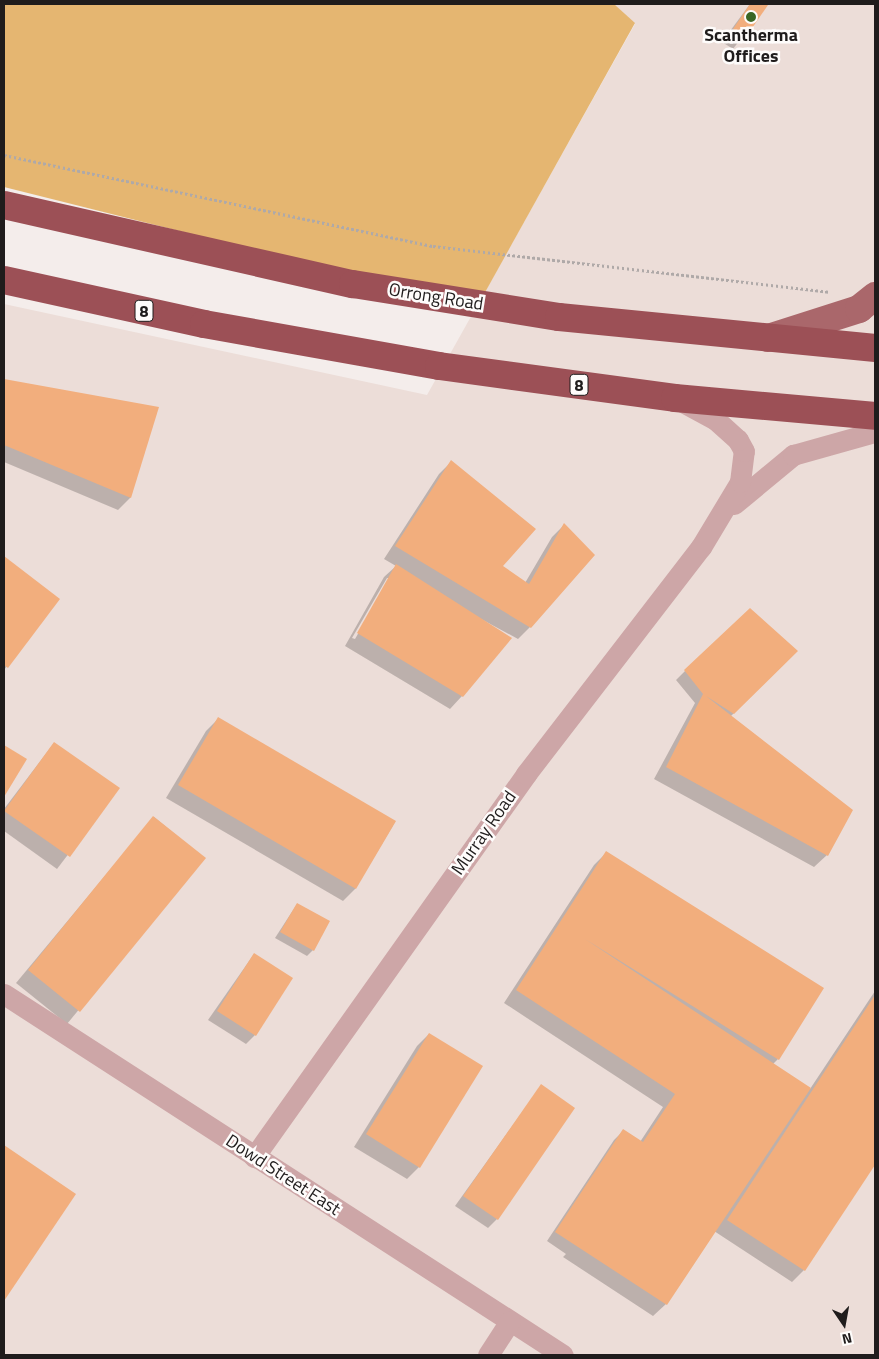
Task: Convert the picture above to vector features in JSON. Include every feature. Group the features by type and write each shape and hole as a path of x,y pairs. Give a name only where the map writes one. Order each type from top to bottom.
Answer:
{"highway":[{"name":"Orrong Road","path":"4,205 353,284 560,317 875,348"},
{"name":"8","path":"4,280 284,340 438,366 674,398 875,416"}],"main road":[{"path":"768,338 859,309 875,296"}],"street":[{"name":"Murray Road","path":"254,1157 526,774 700,548 740,482 744,450 716,420 674,398"},
{"name":"Murray Road","path":"721,516 759,480 793,455 875,432"},
{"name":"Dowd Street East","path":"4,994 563,1355"},
{"path":"488,1355 510,1321"}],"path":[{"path":"4,155 433,246 834,293"}],"shaded area":[{"path":"4,4 614,4 635,23 483,296 307,263 4,187"},
{"path":"614,4 875,4 875,1355 4,1355 4,304 427,395 635,24"}],"building":[{"name":"Scantherma Offices","path":"750,4 768,5 746,37 733,29"},
{"path":"4,379 159,407 131,498 4,445"},
{"path":"451,460 536,529 503,566 529,584 564,523 595,555 531,628 395,546"},
{"path":"4,556 60,599 8,668 4,665"},
{"path":"396,564 512,638 463,697 357,633"},
{"path":"750,608 798,651 734,714 706,696 853,810 828,856 666,767 703,694 684,670"},
{"path":"218,717 396,821 356,889 178,785"},
{"path":"54,742 120,788 70,857 4,811"},
{"path":"4,745 27,759 4,797"},
{"path":"153,816 206,858 80,1012 28,970"},
{"path":"606,851 824,988 779,1060 585,939 811,1088 667,1305 555,1232 623,1129 643,1142 675,1094 516,990"},
{"path":"297,903 330,921 314,951 280,932"},
{"path":"254,953 293,978 256,1036 217,1011"},
{"path":"875,995 875,1165 805,1271 727,1220"},
{"path":"429,1033 483,1066 420,1168 366,1134"},
{"path":"541,1084 575,1108 498,1220 463,1196"},
{"path":"4,1145 76,1194 4,1301"}],"place":[{"name":"Scantherma Offices","path":"751,17"}]}
